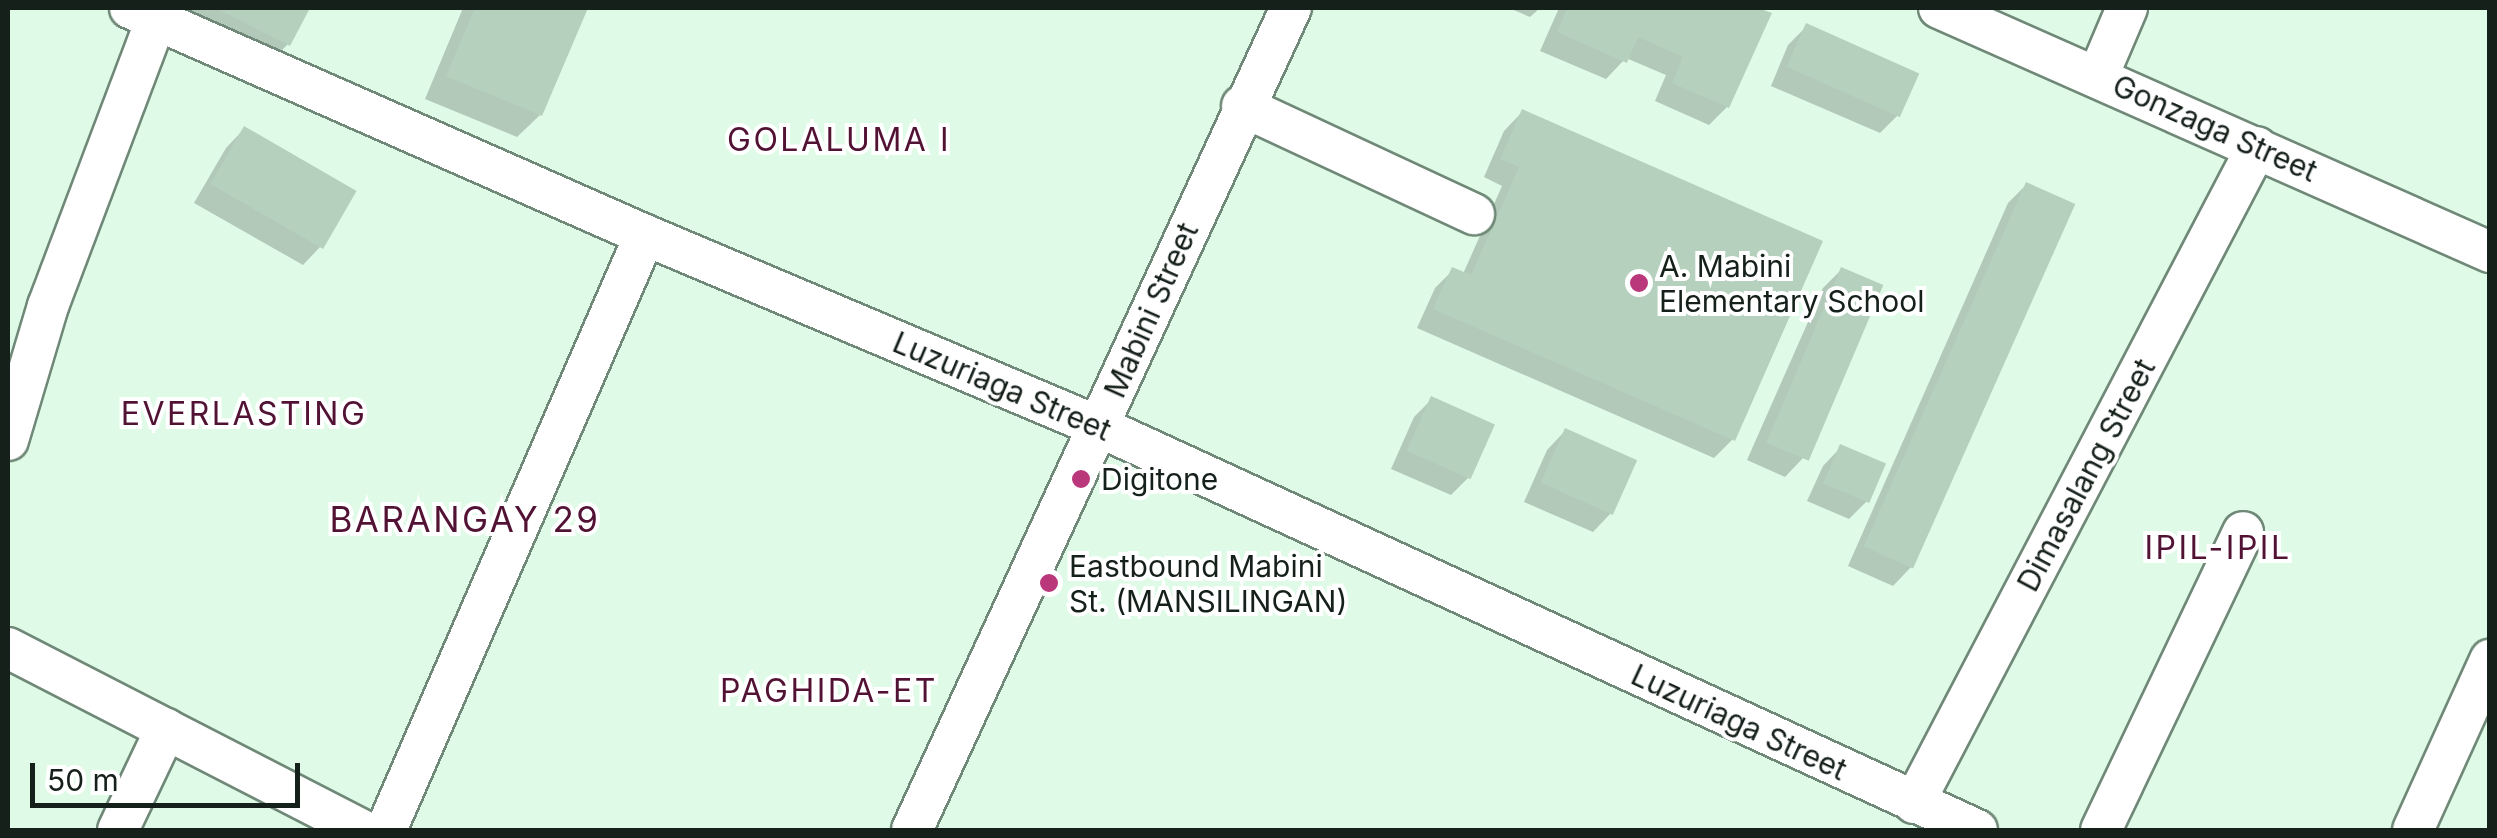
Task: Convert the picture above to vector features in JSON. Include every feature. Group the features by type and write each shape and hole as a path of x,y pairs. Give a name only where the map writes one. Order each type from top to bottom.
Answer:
{"street":[{"name":"Mabini Street","path":"912,830 1290,8"},
{"name":"Gonzaga Street","path":"1938,8 2490,252"},
{"path":"2098,76 2127,8"},
{"path":"8,440 143,14"},
{"name":"Luzuriaga Street","path":"143,14 645,235 1100,427 1977,830"},
{"path":"1242,106 1474,214"},
{"name":"Dimasalang Street","path":"1914,803 2258,147"},
{"path":"386,830 645,235"},
{"path":"2102,830 2243,532"},
{"path":"8,648 362,830"},
{"path":"2413,830 2490,660"},
{"path":"118,830 166,728"}],"building":[{"path":"216,8 310,8 290,46"},
{"path":"475,8 588,8 542,116 446,76"},
{"path":"1567,8 1758,8 1772,13 1729,108 1672,83 1683,57 1638,37 1627,63 1557,32"},
{"path":"1806,23 1919,73 1900,117 1786,67"},
{"path":"1522,109 1823,241 1735,441 1433,309 1452,267 1471,275 1519,167 1500,159"},
{"path":"244,126 357,191 323,249 210,184"},
{"path":"2026,182 2075,204 1913,568 1864,547"},
{"path":"1841,267 1883,285 1809,461 1766,443"},
{"path":"1431,396 1495,424 1471,479 1407,451"},
{"path":"1565,428 1637,460 1613,515 1541,483"},
{"path":"1840,444 1886,464 1869,503 1823,484"}],"place":[{"name":"A. Mabini Elementary School","path":"1639,283"},
{"name":"Digitone","path":"1081,479"},
{"name":"Eastbound Mabini St. (MANSILINGAN)","path":"1049,583"}],"district":[{"name":"GOLALUMA I","path":"839,140"},
{"name":"EVERLASTING","path":"244,414"},
{"name":"BARANGAY 29","path":"465,519"},
{"name":"IPIL-IPIL","path":"2218,548"},
{"name":"PAGHIDA-ET","path":"829,691"}]}
